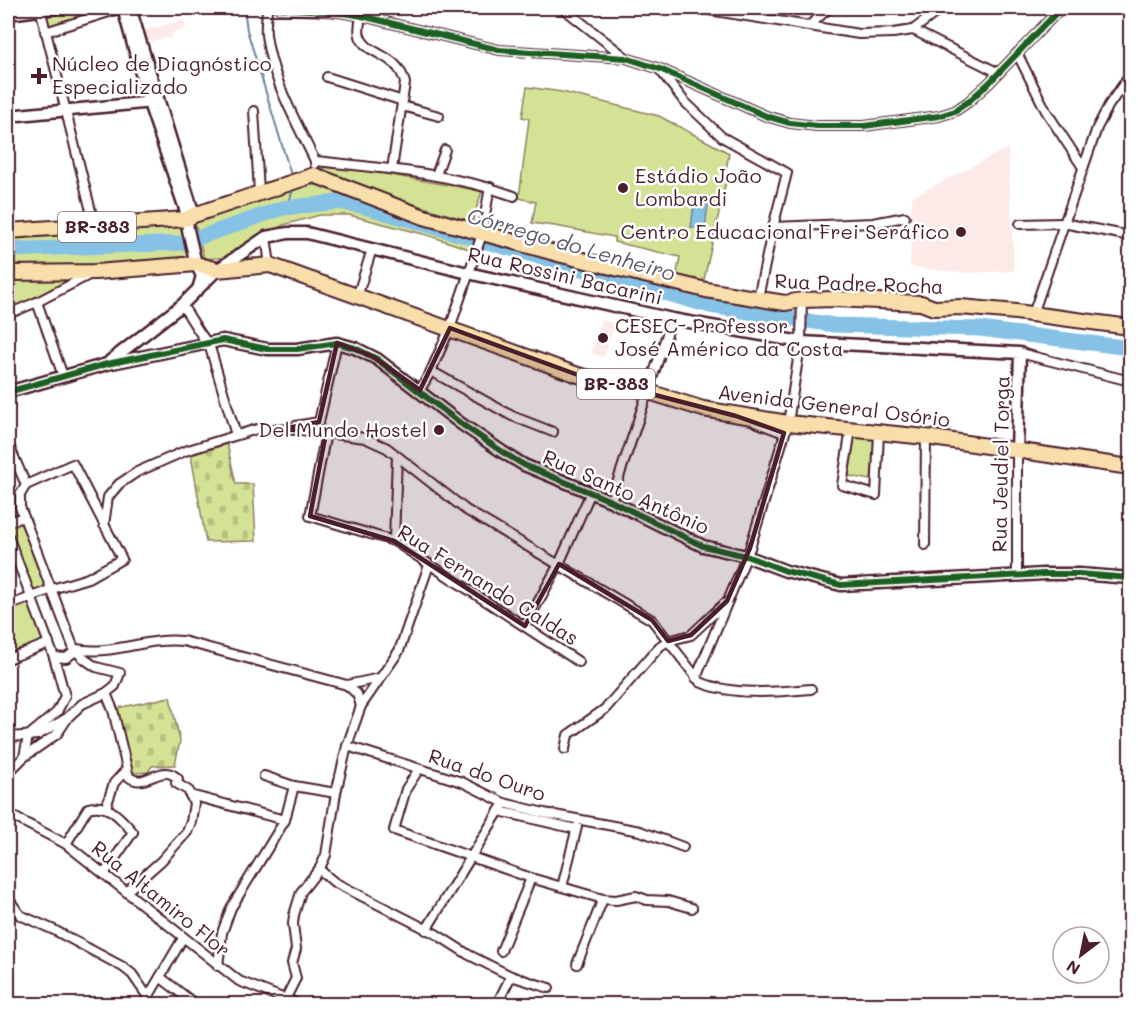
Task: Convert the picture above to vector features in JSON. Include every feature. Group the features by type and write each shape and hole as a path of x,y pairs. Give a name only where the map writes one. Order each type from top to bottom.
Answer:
{"highway":[{"name":"BR-383","path":"8,231 189,221 259,192 309,177"},
{"name":"Rua Padre Rocha","path":"309,177 481,235 706,290 802,306 834,299 921,303 933,308 961,307 1131,327"},
{"name":"BR-383","path":"8,273 96,272 196,264"},
{"name":"Avenida General Osório","path":"196,264 217,270 270,264 578,375 649,392 703,409 786,428 851,429 926,437 1131,466"}],"main road":[{"path":"8,14 55,8"},
{"path":"122,8 154,102"},
{"path":"130,8 154,102 189,221 191,244 201,276 200,286"},
{"path":"8,116 154,102"},
{"name":"Rua Rossini Bacarini","path":"107,364 182,305 217,270 266,237 288,233 307,233 468,273 672,319 801,341 1020,353"},
{"name":"Rua Santo Antônio","path":"8,392 107,364 228,340 267,349 297,349 337,343 356,348 372,356 420,390 460,423 524,465 611,501 702,546 746,556 786,571 841,585 1017,575 1079,574 1131,578"},
{"name":"Rua Jeudiel Torga","path":"1017,450 1020,353"}],"street":[{"path":"45,32 122,8"},
{"path":"267,8 266,34 274,67 315,161 309,177"},
{"path":"279,8 362,12 499,50 626,58 660,69 766,116 790,123 817,126 864,126 939,116 955,111 999,73 1061,8"},
{"path":"563,8 626,58"},
{"path":"696,8 715,9 859,34 913,30 942,8"},
{"path":"810,25 829,8"},
{"path":"40,9 95,227"},
{"path":"362,12 359,31 361,39 394,62 402,71 405,83 392,169"},
{"path":"913,30 999,73"},
{"path":"1017,53 1046,111 1082,166"},
{"path":"660,69 684,101 722,137 787,173 758,298"},
{"path":"1032,314 1097,128 1109,105 1131,75"},
{"path":"327,77 439,116"},
{"path":"254,111 259,192"},
{"path":"436,175 445,150"},
{"path":"315,161 436,175 490,187 514,196"},
{"path":"420,390 431,372 450,328 481,235 490,187"},
{"path":"773,227 873,223 905,217"},
{"path":"1020,224 1063,223 1131,236"},
{"path":"266,237 270,264"},
{"path":"357,297 372,249"},
{"path":"8,314 96,272"},
{"path":"37,302 63,376"},
{"path":"182,305 209,344 236,435"},
{"path":"696,678 750,548 786,428 801,341 802,306"},
{"path":"611,501 672,319"},
{"path":"282,429 319,422 337,343"},
{"name":"Rua Rossini Bacarini","path":"1020,353 1131,381"},
{"path":"431,372 512,416 554,432"},
{"path":"104,525 108,497 123,480 185,451 256,429 282,429 365,438 397,456 466,510 652,620 696,678 711,686 736,692 811,689"},
{"path":"851,429 842,484 876,495 879,433"},
{"name":"Rua Fernando Caldas","path":"326,433 310,516 394,541 579,662"},
{"path":"925,545 926,437"},
{"path":"8,443 26,485"},
{"name":"Rua Jeudiel Torga","path":"1017,450 1017,575"},
{"path":"394,541 397,456"},
{"path":"8,606 52,589 88,578 122,558 73,464 26,485 19,501 24,517 52,589 74,649 96,667 119,672 115,686 76,708 57,734 24,757 8,773"},
{"path":"525,626 558,564 591,492"},
{"path":"8,522 24,517"},
{"path":"8,536 64,688 64,700 57,712 27,736 24,757"},
{"path":"284,1003 296,978 292,963 296,949 293,924 296,907 301,892 320,868 328,848 336,793 347,746 361,706 399,651 429,565"},
{"path":"565,749 568,735 605,709 657,649 668,641 691,635 727,601"},
{"path":"74,649 90,652 104,651 165,640 183,641 347,686 357,694 361,706"},
{"path":"8,657 48,643"},
{"path":"54,657 66,658 74,653 74,649"},
{"path":"347,686 380,678"},
{"path":"106,693 113,710 129,777 136,781 162,772 170,773 178,779 176,783 189,791 194,803 187,832 161,861 127,891"},
{"path":"8,738 41,734 68,718"},
{"name":"Rua do Ouro","path":"347,746 462,782 504,803 640,831 683,847"},
{"path":"418,769 406,789 394,830 531,878 603,899 616,900 636,896 647,900 668,901 692,908"},
{"path":"106,807 114,783 126,770"},
{"path":"264,776 294,786 336,793"},
{"path":"218,966 222,933 231,908 285,820 294,786"},
{"path":"190,795 285,820"},
{"path":"426,930 504,803"},
{"path":"66,844 88,808 106,807 118,815 133,832 104,874"},
{"name":"Rua Altamiro Flor","path":"8,811 12,816 66,844 239,981 284,1003 298,1005"},
{"path":"498,811 576,830"},
{"path":"562,887 579,820"},
{"path":"320,868 334,882 469,955 511,976 549,988"},
{"path":"501,951 531,878"},
{"path":"8,898 20,915 54,930 132,974 146,1001"},
{"path":"577,964 603,899"},
{"path":"146,1001 183,938"},
{"path":"497,1005 511,976"},
{"path":"160,977 195,1005"}],"highlighted area":[{"path":"450,328 578,375 736,416 784,433 750,548 727,601 691,635 668,641 652,620 559,564 525,626 394,541 310,516 326,433 282,429 319,422 337,343 372,356 420,390"}],"shaded area":[{"path":"724,8 823,8 809,23"},
{"path":"184,20 186,29 173,32 171,38 144,43 141,31"},
{"name":"Centro Educacional Frei Seráfico","path":"1008,148 1014,271 965,273 910,267 912,197"},
{"name":"CESEC- Professor José Américo da Costa","path":"601,320 615,323 604,357 591,353"}],"green space":[{"path":"66,8 110,8 49,28 44,11"},
{"name":"Estádio João Lombardi","path":"527,87 562,92 659,116 729,153 725,176 727,177 703,284 676,278 680,257 614,242 614,237 532,223 536,202 519,198 529,119 522,117"},
{"path":"327,164 482,191 472,222 327,177 324,169"},
{"path":"302,185 320,185 476,234 472,250 427,235 349,215 320,215 283,225 228,257 204,259 195,223"},
{"path":"183,225 192,260 8,268 8,232 139,229"},
{"path":"85,274 8,311 8,278"},
{"path":"855,436 875,439 871,480 849,476"},
{"path":"227,444 236,484 253,484 256,541 206,542 191,455"},
{"path":"20,522 47,587 32,593 8,533 8,527"},
{"path":"28,602 43,641 10,654 8,609"},
{"path":"170,697 180,741 175,765 152,766 148,772 132,773 117,708"}],"water":[{"path":"695,196 709,197 705,229 691,227"}],"waterway":[{"path":"244,8 247,30 292,178"},
{"path":"283,208 290,199 294,186"},
{"name":"Córrego do Lenheiro","path":"8,250 183,243 283,208 338,202 365,207 710,306 834,325 980,329 1130,348"}],"cycle path":[{"path":"279,8 362,16 499,50 626,58 660,69 766,116 790,123 817,126 864,126 939,116 955,111 989,83 1061,8"},
{"path":"8,392 107,364 223,340 267,349 297,349 337,343 355,348 377,359 460,423 524,465 611,501 703,546 746,556 786,571 841,585 1044,574 1130,578"}],"place":[{"name":"Núcleo de Diagnóstico Especializado","path":"39,76"},
{"name":"Estádio João Lombardi","path":"623,188"},
{"name":"Centro Educacional Frei Seráfico","path":"961,232"},
{"name":"CESEC- Professor José Américo da Costa","path":"603,338"},
{"name":"Del Mundo Hostel","path":"439,430"}]}
